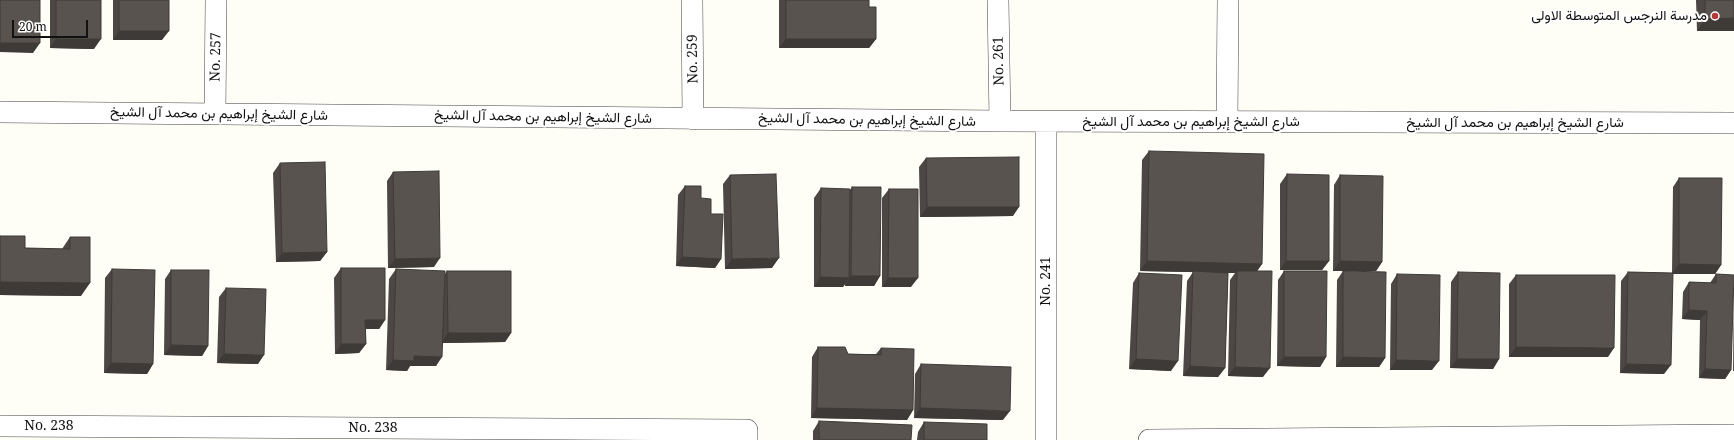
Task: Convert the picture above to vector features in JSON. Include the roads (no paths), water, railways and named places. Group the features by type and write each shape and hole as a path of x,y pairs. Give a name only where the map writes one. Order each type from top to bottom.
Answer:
{"street":[{"name":"No. 257","path":"215,114 216,0"},
{"name":"No. 259","path":"692,0 693,119"},
{"name":"No. 261","path":"998,0 1000,121"},
{"path":"1227,122 1228,0"},
{"name":"شارع الشيخ إبراهيم بن محمد آل الشيخ","path":"0,112 1046,122 1734,123"},
{"name":"No. 241","path":"1046,122 1046,440"},
{"name":"No. 238","path":"0,426 160,433 747,435"},
{"path":"1149,440 1652,438 1734,435"}],"place":[{"name":"مدرسة النرجس المتوسطة الاولى","path":"1715,16"}]}
